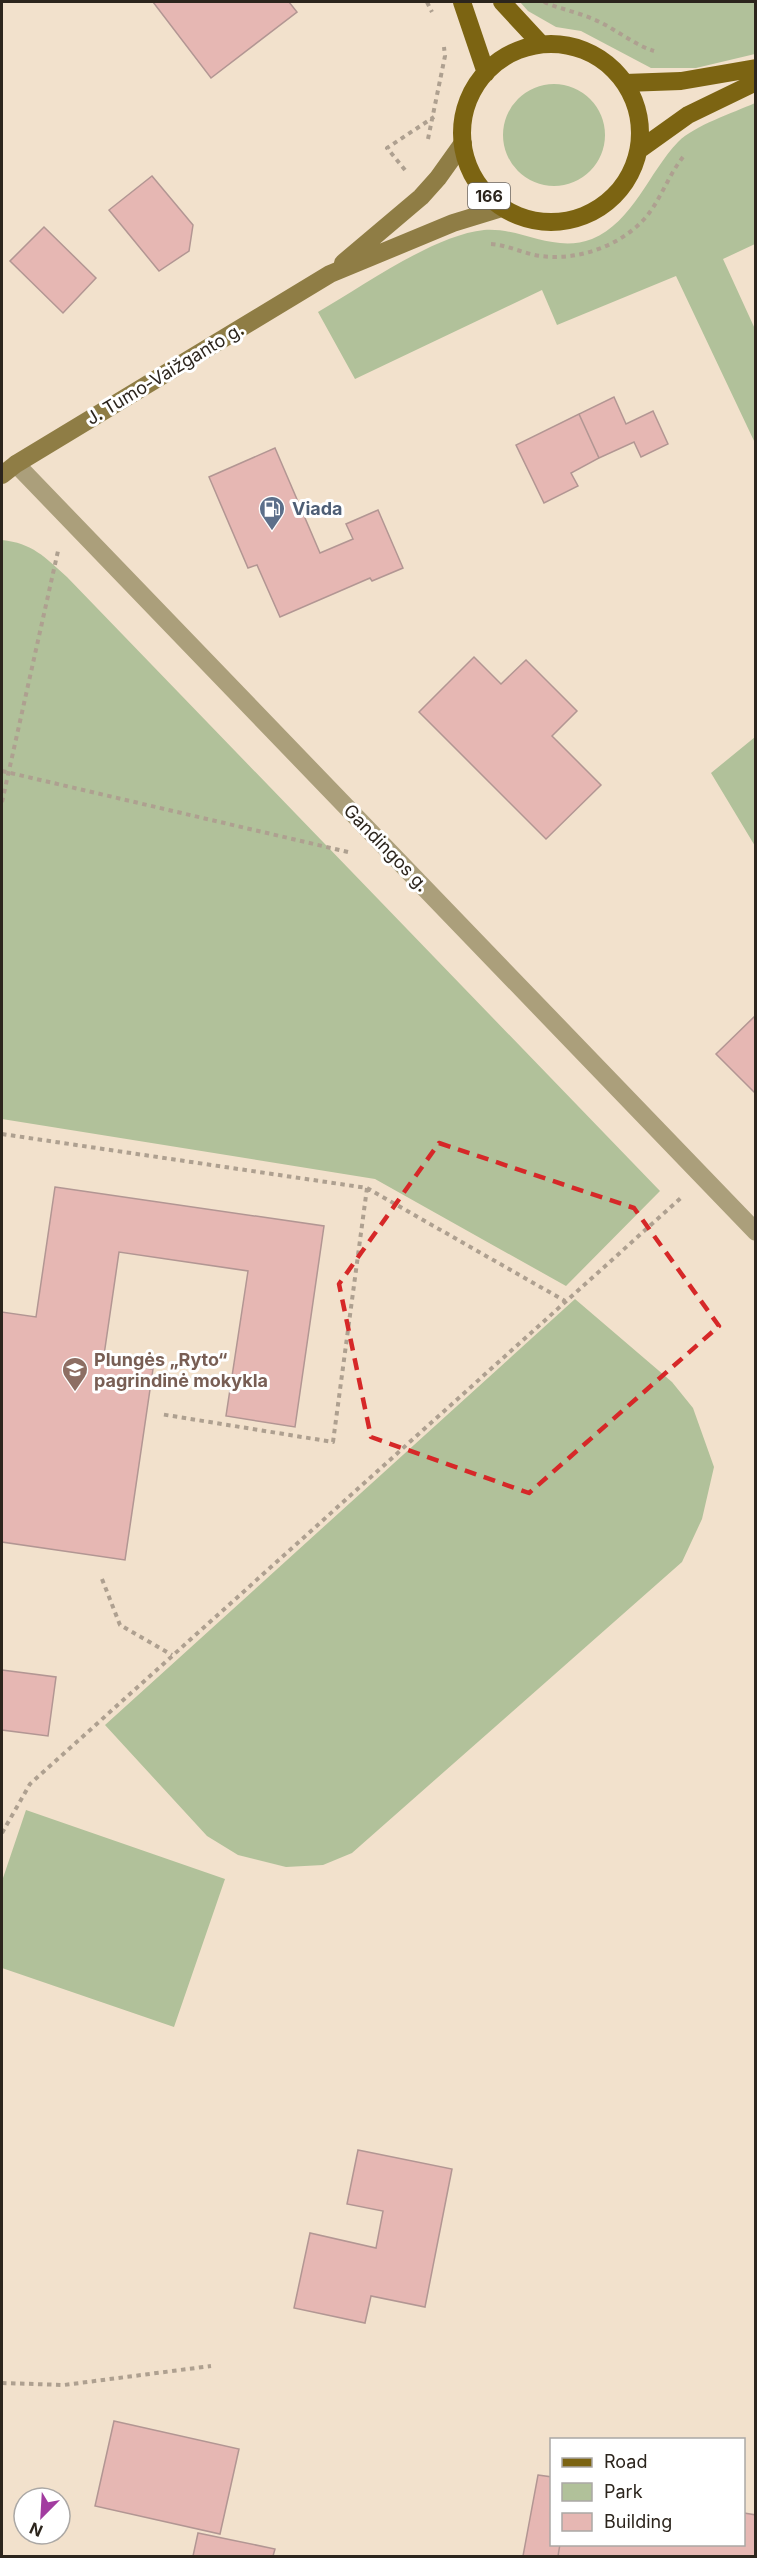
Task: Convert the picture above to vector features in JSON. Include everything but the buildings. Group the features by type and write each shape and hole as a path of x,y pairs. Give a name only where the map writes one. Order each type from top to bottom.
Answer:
{"main road":[{"path":"462,2 486,72"},
{"path":"502,2 541,44"},
{"name":"166","path":"541,44 556,44 586,51 614,70 625,83 634,100 640,124 639,150 631,173 616,194 592,213 562,222 531,220 502,208 483,190 469,168 463,143 463,124 467,105 486,72 511,54 541,44"},
{"path":"625,83 681,81 756,68"},
{"path":"639,150 688,115 756,82"},
{"name":"J. Tumo-Vaižganto g.","path":"330,274 421,197 463,143"},
{"name":"J. Tumo-Vaižganto g.","path":"2,475 16,464 330,274 453,223 502,208"}],"street":[{"name":"Gandingos g.","path":"16,464 756,1232"}],"path":[{"path":"543,2 590,18 616,30 637,45 656,51"},
{"path":"421,197 409,175 387,148 434,117 428,140"},
{"path":"487,244 494,243 540,256 594,252 623,237 646,217 672,171 686,153"},
{"path":"2,802 66,515"},
{"path":"2,771 355,854"},
{"path":"2,1134 367,1188 565,1301"},
{"path":"2,1833 30,1784 703,1178"},
{"path":"160,1414 333,1442 367,1188"},
{"path":"102,1579 120,1625 172,1655"},
{"path":"2,2383 64,2385 211,2366"}],"highlighted area":[{"path":"439,1143 634,1208 719,1326 529,1493 371,1437 339,1284"}],"green space":[{"path":"520,2 755,2 755,54 696,68 651,68 581,31 556,27 528,11"},
{"path":"554,84 573,88 590,99 601,116 605,135 601,154 590,171 573,182 554,186 535,182 518,171 507,154 503,135 507,116 518,99 535,88"},
{"path":"755,103 755,244 723,259 755,329 755,443 676,276 557,325 542,290 355,379 318,312 421,251 464,234 498,230 551,242 578,243 592,239 619,221 630,209 668,154 685,136 704,125"},
{"path":"2,540 30,548 45,557 67,577 660,1191 566,1286 375,1179 2,1119"},
{"path":"755,737 755,846 711,773"},
{"path":"575,1299 672,1382 693,1408 714,1467 702,1519 682,1562 352,1853 323,1865 286,1867 238,1855 207,1836 105,1725"},
{"path":"26,1810 225,1879 174,2027 2,1968 2,1881"}],"place":[{"name":"Viada","path":"272,532"},
{"name":"Plungės „Ryto“ pagrindinė mokykla","path":"75,1393"}]}
